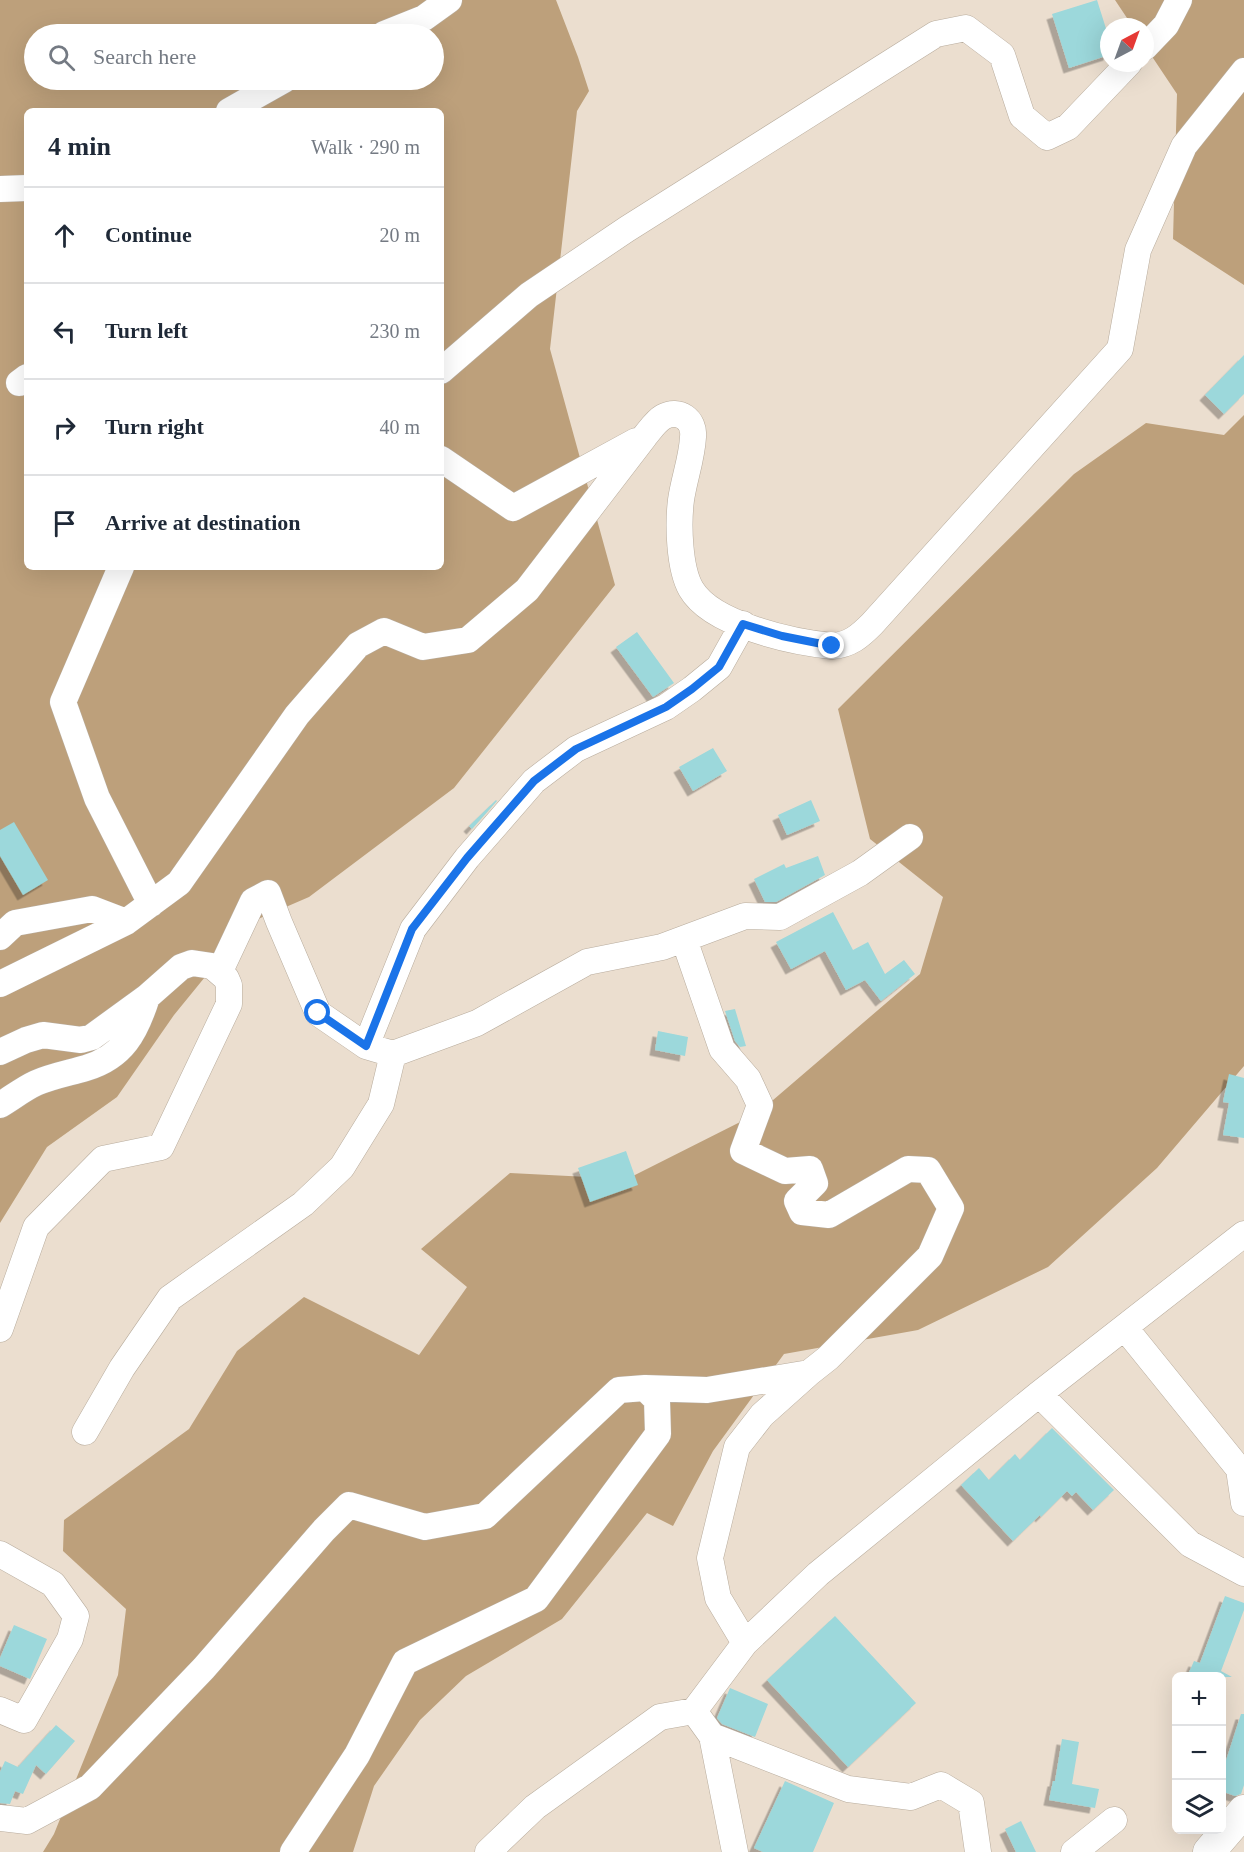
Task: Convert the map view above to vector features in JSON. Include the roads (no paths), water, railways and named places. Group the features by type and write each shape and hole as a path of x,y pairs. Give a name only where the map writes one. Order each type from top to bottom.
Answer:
{"main road":[{"path":"1209,1852 1244,1811"}],"street":[{"path":"409,24 424,18 449,0"},
{"path":"1154,38 1166,25 1179,0"},
{"path":"444,368 529,295 627,230 936,34 966,28 1002,55 1022,116 1047,137 1068,127 1120,72"},
{"path":"0,984 126,922 179,883 297,715 358,645 384,631 423,647 468,640 527,590 645,436 663,417 672,414 680,415 689,420 692,426 693,437 681,501 681,539 688,581 696,596 708,606 743,624 806,642 840,645 857,638 1120,349 1138,250 1184,146 1244,71"},
{"path":"234,108 266,90"},
{"path":"0,189 24,188"},
{"path":"444,461 513,508 645,436"},
{"path":"120,570 63,702 97,798 151,903"},
{"path":"366,1046 412,929 467,858 534,781 576,749 666,707 692,689 719,667 743,624"},
{"path":"220,971 253,901 268,893 318,1013 366,1046 393,1054 477,1023 586,962 662,947 745,916 780,917 860,873 910,837"},
{"path":"0,937 15,923 92,909 126,922"},
{"path":"684,939 722,1049 748,1079 760,1105 742,1150 785,1171 810,1169 815,1183 797,1201 802,1212 828,1215 908,1169 928,1170 951,1208 930,1256 828,1358 762,1415 737,1447 710,1558 718,1599 745,1643"},
{"path":"0,1052 26,1040 44,1035 67,1039 87,1039 147,997 181,967 192,963 212,966 220,971 229,985 229,1004 160,1147 103,1159 36,1227 0,1329"},
{"path":"0,1106 35,1083 104,1062 128,1041 147,997"},
{"path":"85,1432 122,1368 170,1298 303,1204 342,1167 381,1104 393,1054"},
{"path":"488,1852 534,1807 660,1717 694,1711 745,1643 818,1574 1040,1394 1244,1234"},
{"path":"1125,1328 1239,1469 1244,1503"},
{"path":"0,1818 27,1821 90,1787 204,1668 324,1530 349,1505 425,1527 485,1516 619,1390 645,1388 707,1390 810,1373"},
{"path":"294,1852 357,1755 405,1662 536,1599 658,1434 657,1400 645,1388"},
{"path":"1040,1394 1190,1544 1242,1564"},
{"path":"0,1554 53,1584 76,1616 70,1639 24,1720 0,1710"},
{"path":"694,1711 712,1736 735,1852"},
{"path":"712,1736 848,1789 911,1797 941,1785 971,1803 978,1852"},
{"path":"1074,1852 1114,1820"}]}
